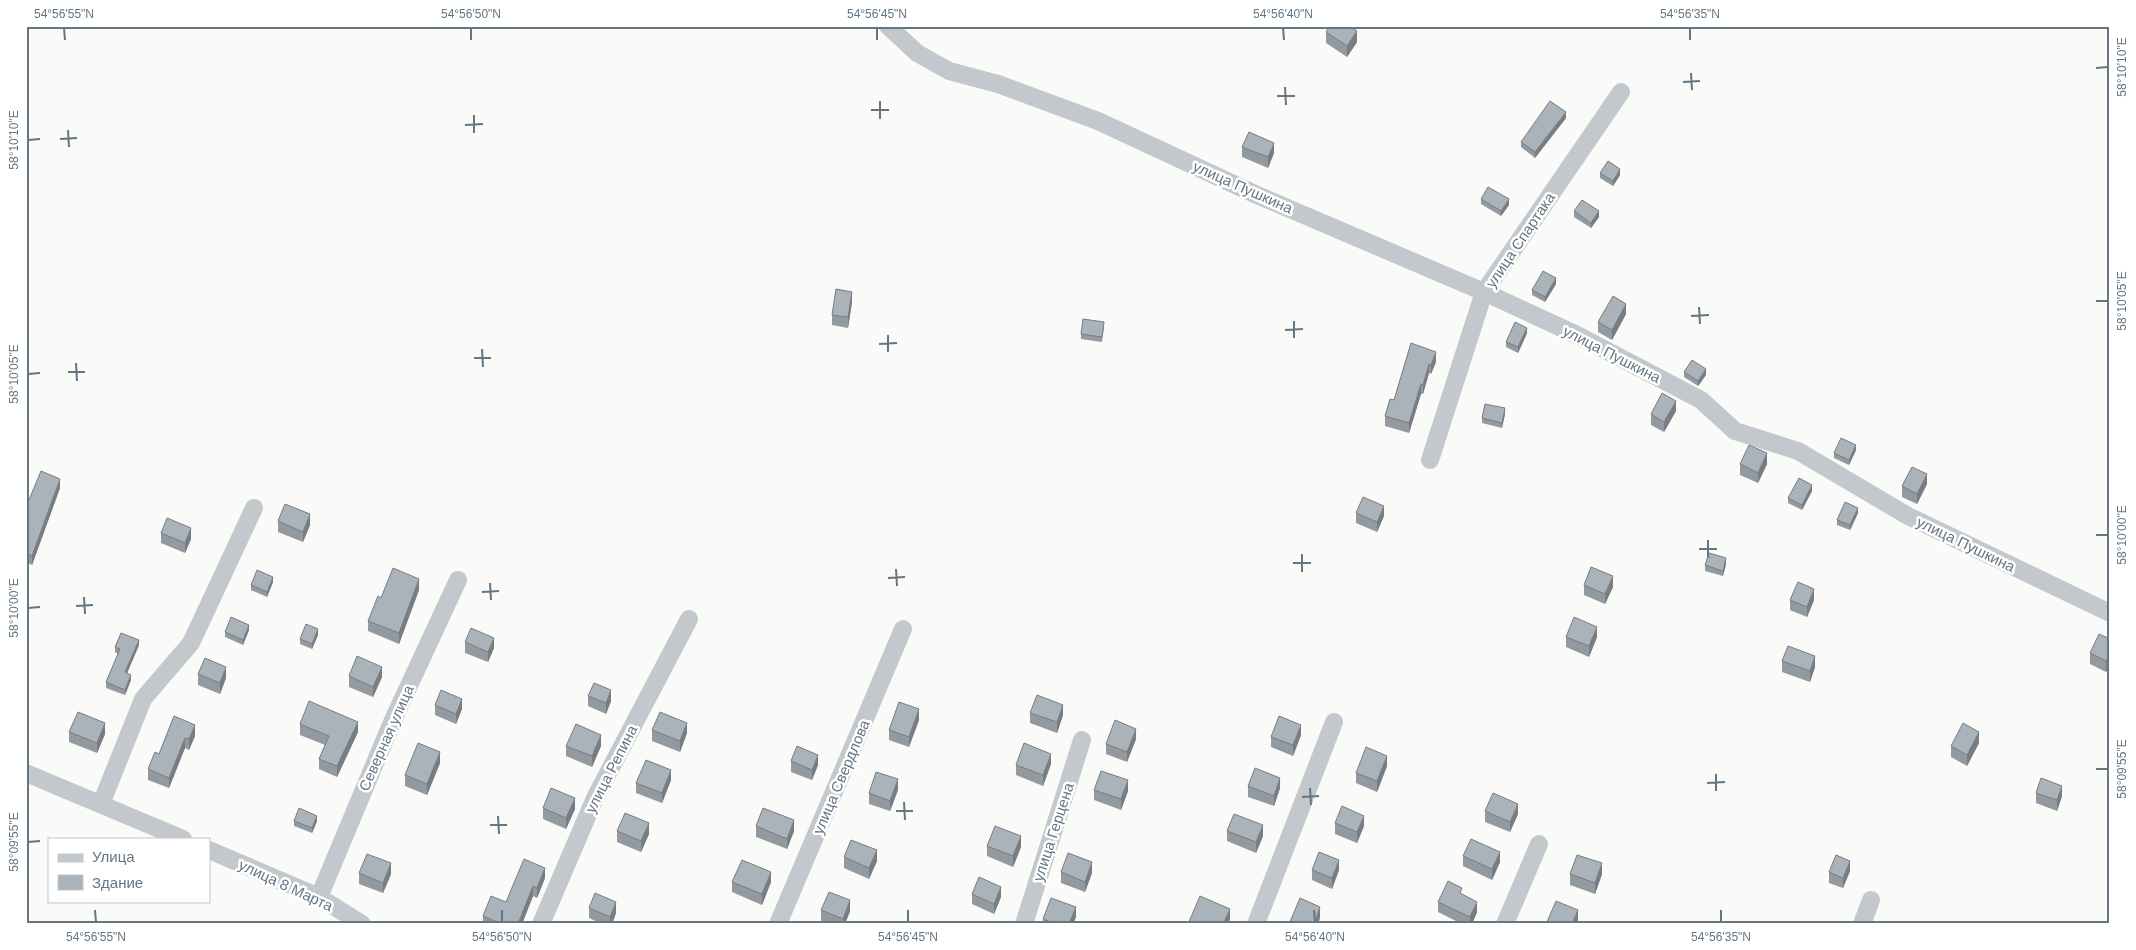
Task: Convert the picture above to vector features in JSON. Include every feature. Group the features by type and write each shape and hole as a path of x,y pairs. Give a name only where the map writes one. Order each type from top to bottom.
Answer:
{"street":[{"name":"улица Пушкина","path":"888,26 917,53 950,71 998,84 1098,121 1258,195 1484,292 1579,336 1702,400 1735,430 1798,451 1908,516 2110,613"},
{"name":"улица Спартака","path":"1430,460 1484,292 1621,92"},
{"path":"101,804 143,699 191,644 254,508"},
{"name":"Северная улица","path":"319,897 393,720 458,580"},
{"name":"улица Репина","path":"541,924 595,798 689,619"},
{"name":"улица Свердлова","path":"778,924 903,629"},
{"path":"1256,924 1334,722"},
{"name":"улица Герцена","path":"1024,924 1082,740"},
{"path":"26,773 181,838"},
{"path":"1505,924 1539,844"},
{"name":"улица 8 Марта","path":"210,850 319,897 362,924"},
{"path":"1862,924 1871,900"}],"building":[{"path":"1330,26 1349,26 1357,31 1347,46 1326,32"},
{"path":"1550,101 1566,112 1535,152 1521,142"},
{"path":"1249,132 1274,143 1268,157 1242,147"},
{"path":"1608,161 1620,169 1613,181 1600,173"},
{"path":"1488,187 1509,199 1501,211 1481,199"},
{"path":"1582,200 1599,211 1591,223 1574,211"},
{"path":"1543,271 1556,278 1545,297 1532,290"},
{"path":"836,289 852,292 848,317 832,315"},
{"path":"1613,296 1626,304 1612,330 1598,322"},
{"path":"1083,319 1104,322 1102,337 1081,334"},
{"path":"1515,322 1527,328 1518,347 1506,342"},
{"path":"1411,343 1436,352 1431,365 1429,364 1423,385 1421,384 1409,423 1385,416 1390,399 1394,400"},
{"path":"1692,360 1706,369 1698,381 1684,372"},
{"path":"1662,393 1676,401 1664,422 1651,414"},
{"path":"1485,404 1505,408 1502,423 1482,418"},
{"path":"1841,438 1856,445 1849,460 1834,453"},
{"path":"1749,445 1767,453 1758,473 1740,464"},
{"path":"1912,467 1927,474 1917,494 1902,486"},
{"path":"41,471 60,479 32,556 26,553 26,507"},
{"path":"1799,478 1812,485 1802,505 1788,498"},
{"path":"1363,497 1384,506 1377,522 1356,513"},
{"path":"1845,502 1858,508 1850,525 1837,520"},
{"path":"285,504 310,514 303,532 278,521"},
{"path":"167,518 191,528 185,543 161,533"},
{"path":"1709,553 1726,558 1723,571 1705,565"},
{"path":"1591,567 1613,576 1605,594 1584,585"},
{"path":"393,568 419,579 399,633 368,621 378,596 381,598"},
{"path":"257,570 273,577 267,592 251,585"},
{"path":"1798,582 1814,589 1807,607 1790,600"},
{"path":"231,617 249,625 243,640 225,632"},
{"path":"1574,617 1597,627 1589,646 1566,637"},
{"path":"306,624 318,629 312,644 300,639"},
{"path":"471,628 494,638 488,652 465,642"},
{"path":"121,633 139,640 125,672 131,675 125,690 106,682 120,649 115,647"},
{"path":"2099,634 2110,639 2110,654 2106,661 2090,653"},
{"path":"1788,646 1815,656 1810,671 1782,661"},
{"path":"357,656 382,667 373,687 349,676"},
{"path":"205,658 226,667 220,683 198,674"},
{"path":"594,683 611,690 606,703 588,696"},
{"path":"441,690 462,699 456,714 435,705"},
{"path":"1037,695 1063,705 1057,722 1030,713"},
{"path":"309,701 358,722 337,766 319,759 329,736 300,724"},
{"path":"899,702 919,709 909,737 889,730"},
{"path":"78,712 105,723 97,743 69,732"},
{"path":"660,712 687,723 680,741 652,730"},
{"path":"174,716 195,725 189,739 185,738 169,778 148,769 155,752 159,754"},
{"path":"1279,716 1301,725 1293,745 1271,737"},
{"path":"1115,720 1136,729 1127,752 1106,744"},
{"path":"1963,723 1979,732 1967,755 1951,746"},
{"path":"576,724 601,735 592,756 566,746"},
{"path":"418,743 440,752 427,784 405,775"},
{"path":"1024,743 1051,754 1043,775 1016,765"},
{"path":"797,746 818,755 812,770 791,761"},
{"path":"1366,747 1387,756 1377,781 1356,773"},
{"path":"646,760 671,770 662,793 636,783"},
{"path":"1255,768 1280,778 1274,796 1248,786"},
{"path":"1101,771 1128,780 1121,799 1094,790"},
{"path":"876,772 898,779 890,801 869,793"},
{"path":"2041,778 2062,786 2057,800 2036,793"},
{"path":"551,788 575,798 566,818 543,808"},
{"path":"1493,793 1518,804 1510,822 1485,811"},
{"path":"1342,806 1364,816 1357,832 1335,823"},
{"path":"299,808 317,816 312,828 294,821"},
{"path":"763,808 794,820 787,839 756,826"},
{"path":"625,813 649,823 641,841 617,831"},
{"path":"1234,814 1263,825 1256,842 1227,831"},
{"path":"995,826 1021,836 1013,856 987,846"},
{"path":"1471,839 1500,852 1492,869 1463,856"},
{"path":"851,840 877,850 869,868 844,857"},
{"path":"1319,852 1339,860 1332,878 1312,870"},
{"path":"1068,853 1092,862 1085,882 1061,872"},
{"path":"367,854 391,863 383,883 359,873"},
{"path":"1577,855 1602,863 1595,883 1570,874"},
{"path":"1836,855 1850,861 1843,878 1829,872"},
{"path":"524,859 545,868 537,888 533,886 518,924 502,924 483,916 491,896 506,902"},
{"path":"742,860 771,872 762,894 732,882"},
{"path":"979,877 1001,887 994,904 972,894"},
{"path":"1448,881 1462,888 1460,893 1477,902 1470,917 1438,902"},
{"path":"829,892 850,900 843,919 821,910"},
{"path":"595,893 616,902 610,917 589,908"},
{"path":"1200,896 1230,909 1223,924 1188,924"},
{"path":"1051,898 1076,907 1069,924 1056,924 1043,919"},
{"path":"1300,898 1320,907 1314,924 1289,924"},
{"path":"1556,901 1578,910 1572,924 1550,924 1547,922"}]}
